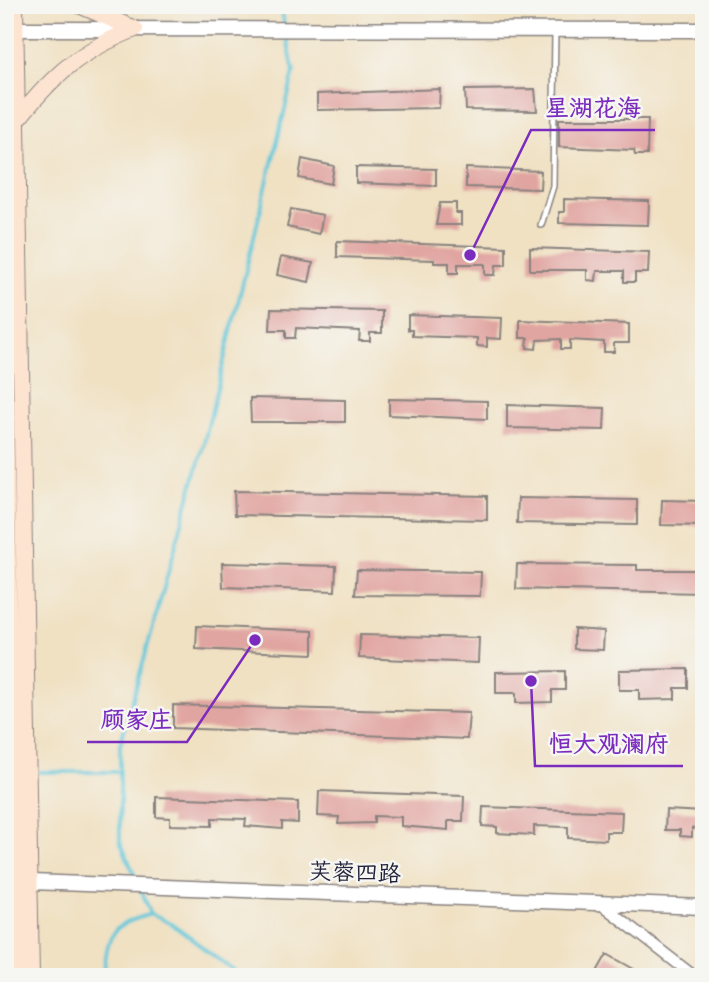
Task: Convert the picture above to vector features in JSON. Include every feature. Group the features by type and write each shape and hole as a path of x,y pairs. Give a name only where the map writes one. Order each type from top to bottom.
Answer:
{"main road":[{"path":"15,5 10,29 18,118 29,757 20,791 16,977"},
{"path":"79,5 135,29"},
{"path":"18,118 68,63 103,42 135,29"},
{"path":"5,408 11,757 20,791"},
{"path":"16,881 31,977"}],"street":[{"path":"10,29 704,30"},
{"name":"芙蓉四路","path":"16,881 704,907"},
{"path":"601,904 695,977"}],"lane":[{"path":"541,225 553,186 555,30"}],"building":[{"path":"440,89 439,108 317,110 317,94"},
{"path":"535,89 537,111 466,110 465,90"},
{"path":"559,119 648,119 647,155 635,155 634,150 559,147"},
{"path":"302,159 334,166 331,184 299,178"},
{"path":"356,167 436,169 436,186 356,183"},
{"path":"466,168 541,171 540,189 466,187"},
{"path":"564,199 649,201 648,225 559,223 559,212 564,212"},
{"path":"440,203 456,203 456,213 461,213 461,225 436,225"},
{"path":"291,209 323,215 319,234 287,227"},
{"path":"337,241 506,247 506,265 496,265 495,275 485,275 485,264 458,264 458,273 449,273 449,263 434,263 434,260 337,257"},
{"path":"530,248 649,252 648,273 635,273 635,282 624,282 624,271 597,271 596,281 587,280 587,270 530,270"},
{"path":"281,257 313,263 309,282 277,275"},
{"path":"271,309 382,311 382,333 370,333 370,341 359,341 360,331 296,328 295,338 286,338 286,330 270,330"},
{"path":"408,315 502,318 501,339 487,338 487,347 477,346 477,338 412,336 412,330 408,330"},
{"path":"520,320 629,324 629,343 614,343 614,352 604,352 604,342 570,340 570,349 561,349 561,339 537,340 536,349 527,348 528,338 520,338"},
{"path":"250,398 345,400 345,422 251,422"},
{"path":"389,399 487,401 487,419 389,415"},
{"path":"507,405 605,408 604,430 507,428"},
{"path":"234,491 487,496 487,520 235,515"},
{"path":"518,498 637,500 637,525 517,523"},
{"path":"662,500 704,501 704,526 661,525"},
{"path":"222,563 336,566 335,591 223,587"},
{"path":"517,564 637,565 637,570 704,570 704,593 516,589"},
{"path":"357,570 481,572 480,596 355,595"},
{"path":"197,626 313,631 313,654 196,649"},
{"path":"574,629 604,631 603,650 574,649"},
{"path":"360,635 479,638 478,663 359,658"},
{"path":"688,669 688,688 675,688 675,699 639,700 639,690 619,690 619,670"},
{"path":"565,671 565,690 552,690 552,702 516,703 516,693 496,693 496,672"},
{"path":"173,705 469,713 467,739 173,728"},
{"path":"319,791 464,796 463,821 448,821 448,830 401,826 401,817 374,816 374,823 338,824 339,817 318,816"},
{"path":"156,797 298,802 298,823 282,822 282,829 245,826 246,819 212,818 212,826 170,825 170,818 156,817"},
{"path":"483,807 622,812 621,832 606,832 606,840 568,838 568,827 534,826 534,835 497,833 497,827 482,826"},
{"path":"666,810 704,812 704,829 692,828 692,837 680,836 680,830 665,830"},
{"path":"607,954 648,977 594,977"}],"waterway":[{"path":"281,5 284,24"},
{"path":"138,883 120,841 120,745 202,451 294,72 286,35"},
{"path":"31,772 120,772"},
{"path":"103,977 109,941 113,934 126,923 151,914 141,890"},
{"path":"151,914 173,925 242,977"}],"place":[{"name":"星湖花海","path":"470,255"},
{"name":"顾家庄","path":"255,640"},
{"name":"恒大观澜府","path":"531,681"}]}
